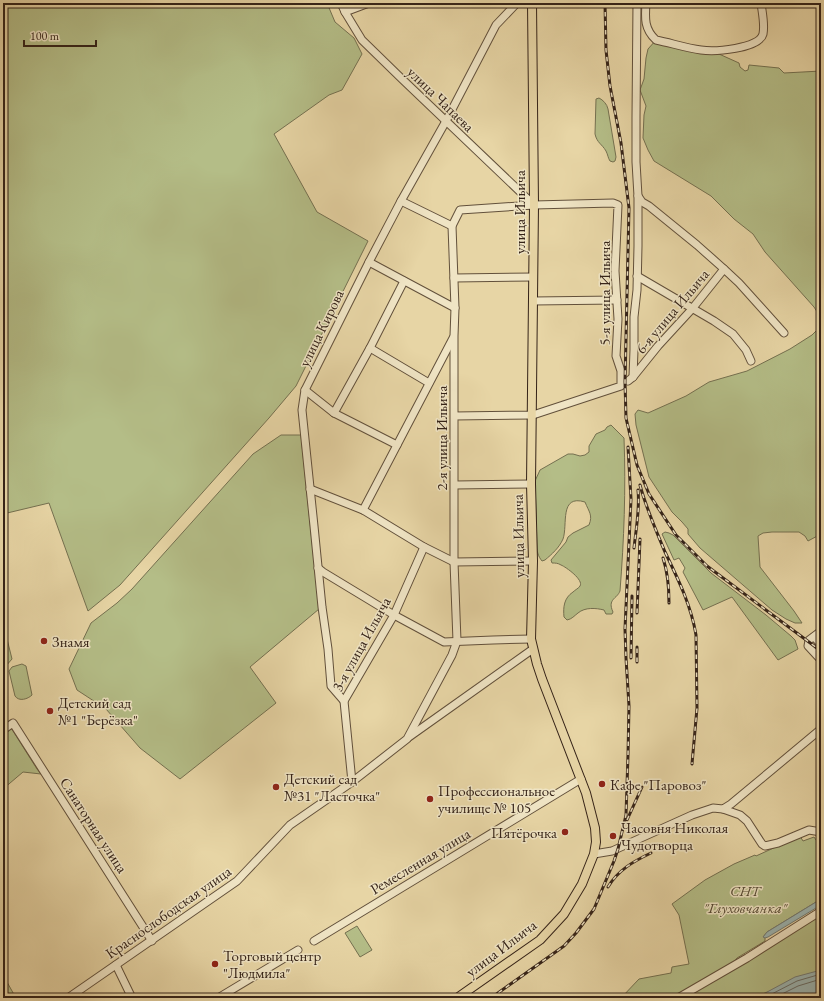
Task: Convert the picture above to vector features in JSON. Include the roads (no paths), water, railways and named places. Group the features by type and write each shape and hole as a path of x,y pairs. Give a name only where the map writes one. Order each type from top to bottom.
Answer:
{"main road":[{"name":"улица Ильича","path":"457,998 540,940 564,914 582,884 594,854 596,842 595,828 586,792 542,679 531,639 533,561 531,484 534,205 532,3"}],"street":[{"name":"улица Чапаева","path":"341,3 344,12 362,40 534,205"},
{"path":"344,12 369,3"},
{"name":"улица Кирова","path":"344,701 332,686 302,410 305,390 369,262 446,121 496,25 517,3"},
{"path":"637,3 637,276 734,334 746,350 751,361"},
{"path":"646,3 645,17 647,27 651,35 656,40 702,50 741,47 754,43 761,38 763,34 761,3"},
{"path":"638,196 642,202 697,245 724,269"},
{"path":"401,201 452,226 460,210 534,205"},
{"name":"5-я улица Ильича","path":"532,415 621,386 621,371 616,356 618,319 616,272 618,205 613,203 534,205"},
{"name":"2-я улица Ильича","path":"352,782 407,739 452,655 457,642 454,562 455,308 452,226"},
{"path":"369,262 455,308"},
{"name":"6-я улица Ильича","path":"637,276 631,379 658,346 692,309 724,269 739,283 784,334"},
{"path":"454,278 533,277"},
{"path":"334,413 370,348 404,281"},
{"path":"533,301 617,300"},
{"path":"363,510 454,336"},
{"path":"370,348 429,383"},
{"path":"305,390 334,413 397,446"},
{"path":"454,416 532,415"},
{"path":"455,485 531,484"},
{"path":"310,489 363,510 424,547 454,562 533,561"},
{"name":"3-я улица Ильича","path":"352,782 344,701 394,615 424,547"},
{"path":"318,568 394,615 444,642 531,639"},
{"path":"821,632 809,640 808,646 821,662"},
{"path":"814,637 821,644"},
{"path":"407,739 533,649"},
{"name":"Санаторная улица","path":"3,730 13,723 152,941"},
{"path":"723,809 821,729"},
{"name":"Ремесленная улица","path":"314,941 581,780"},
{"name":"Краснослободская улица","path":"68,998 237,881 290,825 352,782"},
{"path":"594,854 612,851 692,815 713,808 723,809 740,815 747,821 762,844 765,846 778,843 809,830 821,832"},
{"path":"678,998 747,958 821,911"},
{"path":"218,998 298,950"},
{"path":"116,965 132,998"}],"water":[{"path":"821,899 821,905 768,937 763,937 767,932"},
{"path":"821,970 821,998 756,998 795,977"}],"railway":[{"path":"605,3 606,50 610,86 621,143 629,208 625,382 626,418 637,465 649,494 676,535 707,566 821,651"},
{"path":"491,998 564,946 576,933 594,909 618,849 626,815 628,755 629,706 625,629 631,499 628,447"},
{"path":"640,485 645,502 679,582 694,624 696,635 697,708 692,764"},
{"path":"634,548 638,512 638,490"},
{"path":"637,613 640,539"},
{"path":"663,558 668,580 669,603"},
{"path":"631,658 632,596"},
{"path":"637,647 637,662"},
{"path":"627,820 642,787"},
{"path":"608,887 612,881 627,867 651,853"}],"place":[{"name":"Знамя","path":"44,641"},
{"name":"Детский сад №1 \"Берёзка\"","path":"50,711"},
{"name":"Кафе \"Паровоз\"","path":"602,784"},
{"name":"Детский сад №31 \"Ласточка\"","path":"276,787"},
{"name":"Профессиональное училище № 105","path":"430,799"},
{"name":"Пятёрочка","path":"565,832"},
{"name":"Часовня Николая Чудотворца","path":"613,836"},
{"name":"Торговый центр \"Людмила\"","path":"215,964"}],"park label":[{"name":"СНТ \"Глуховчанка\"","path":"745,898"}]}
